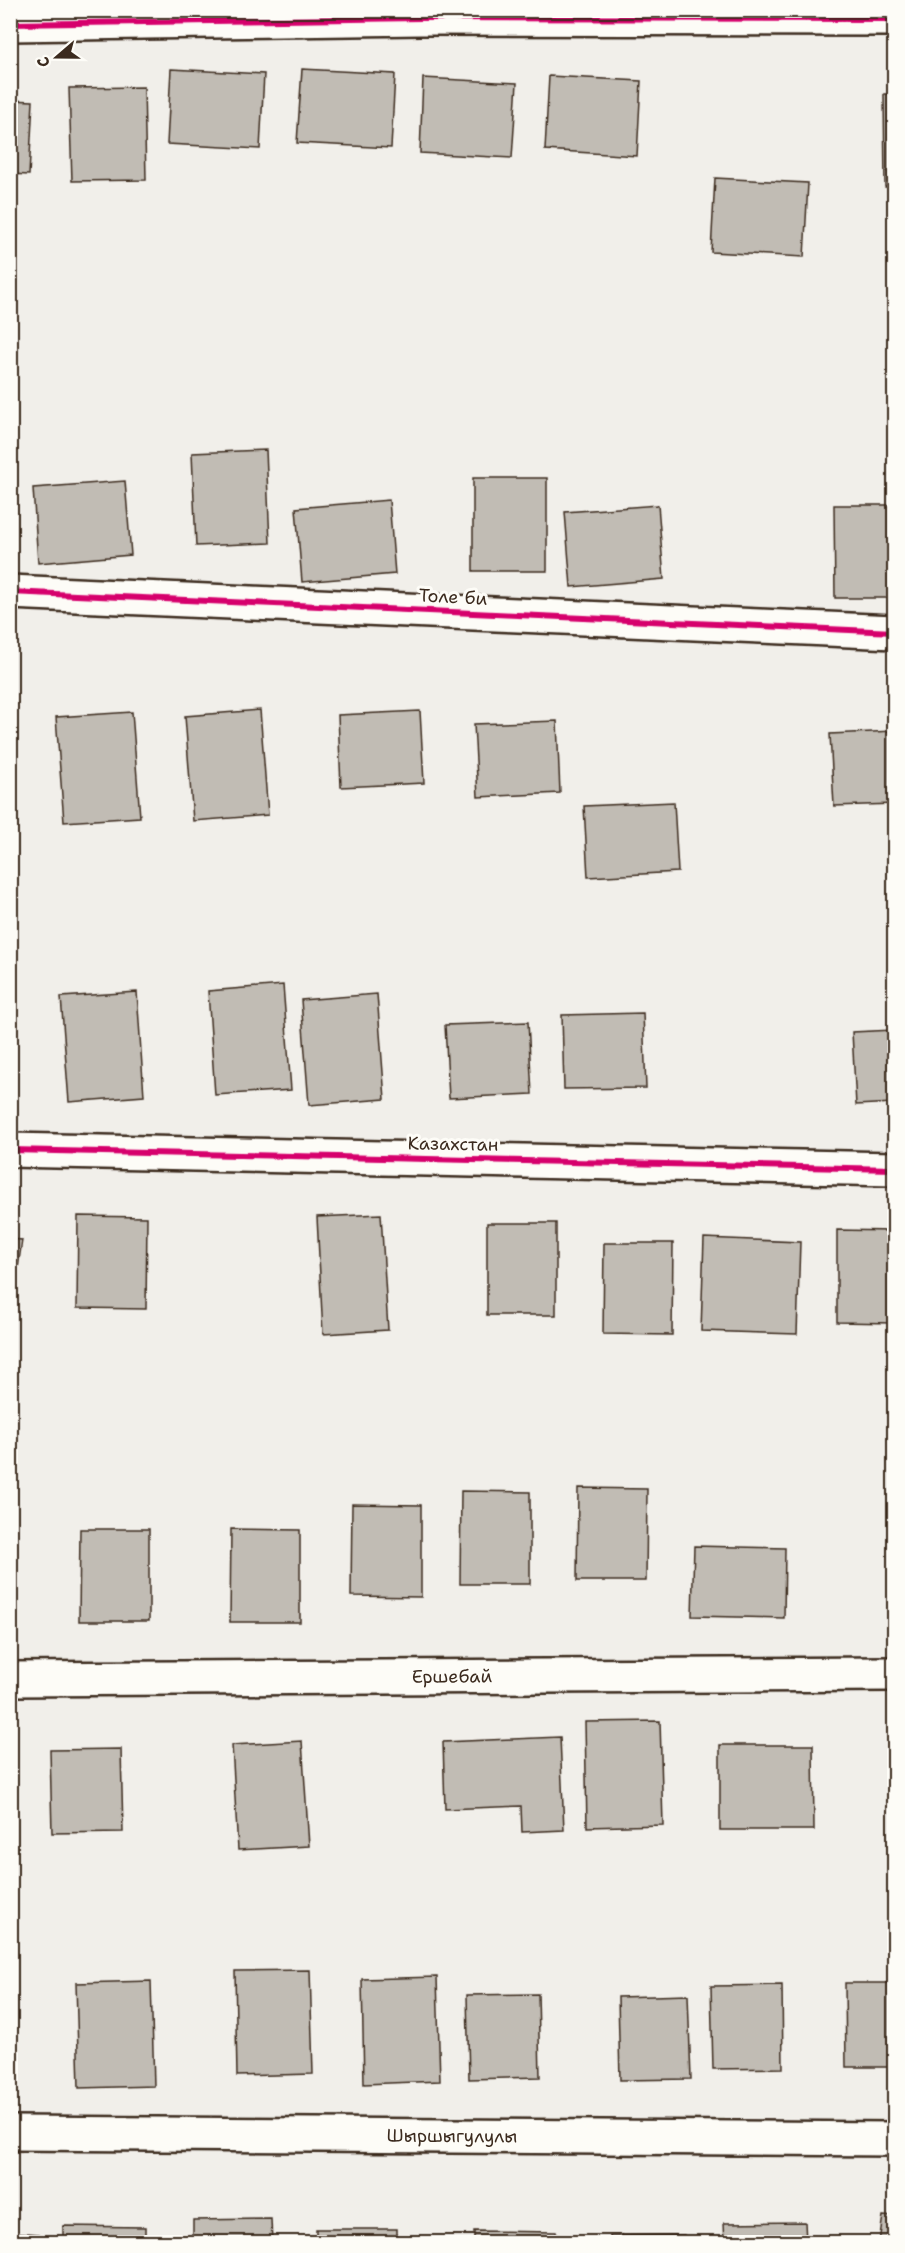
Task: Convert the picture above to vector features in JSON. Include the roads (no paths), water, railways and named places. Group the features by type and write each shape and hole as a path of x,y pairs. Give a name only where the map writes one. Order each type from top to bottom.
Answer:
{"street":[{"path":"10,24 421,18 894,19"},
{"name":"Толе би","path":"10,592 894,632"},
{"name":"Казахстан","path":"10,1150 894,1169"},
{"name":"Ершебай","path":"10,1679 894,1674"},
{"name":"Шыршыгулулы","path":"10,2133 894,2139"}]}
